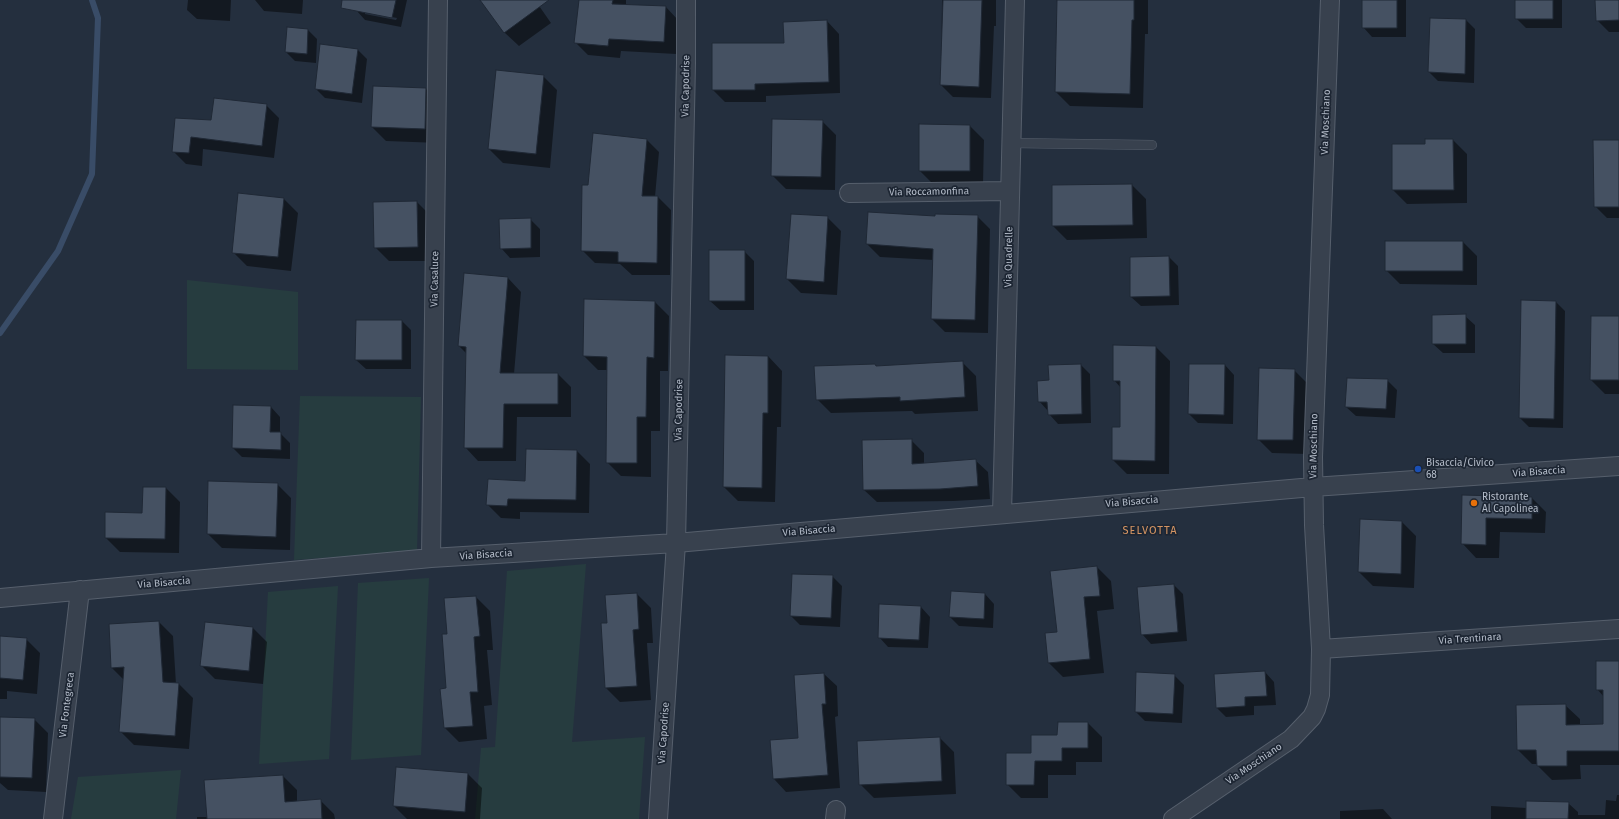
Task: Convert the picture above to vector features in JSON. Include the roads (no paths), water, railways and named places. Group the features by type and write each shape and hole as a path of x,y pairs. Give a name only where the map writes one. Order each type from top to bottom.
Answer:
{"street":[{"name":"Via Casaluce","path":"431,558 438,0"},
{"name":"Via Capodrise","path":"658,819 676,542 686,0"},
{"name":"Via Quadrelle","path":"1002,514 1015,0"},
{"name":"Via Moschiano","path":"1173,819 1285,744 1303,728 1312,717 1318,701 1320,689 1321,649 1313,487 1313,449 1330,0"},
{"name":"Via Roccamonfina","path":"849,193 1010,191"},
{"name":"Via Bisaccia","path":"0,598 431,558 676,542 1313,487 1619,466"},
{"name":"Via Fontegreca","path":"53,819 80,590"},
{"name":"Via Trentinara","path":"1321,649 1619,629"}],"lane":[{"path":"1011,143 1152,145"}],"waterway":[{"path":"0,333 58,251 92,174 98,18 92,0"}],"place":[{"name":"Bisaccia/Civico 68","path":"1418,469"},
{"name":"Ristorante Al Capolinea","path":"1474,503"}],"district":[{"name":"SELVOTTA","path":"1150,531"}]}
